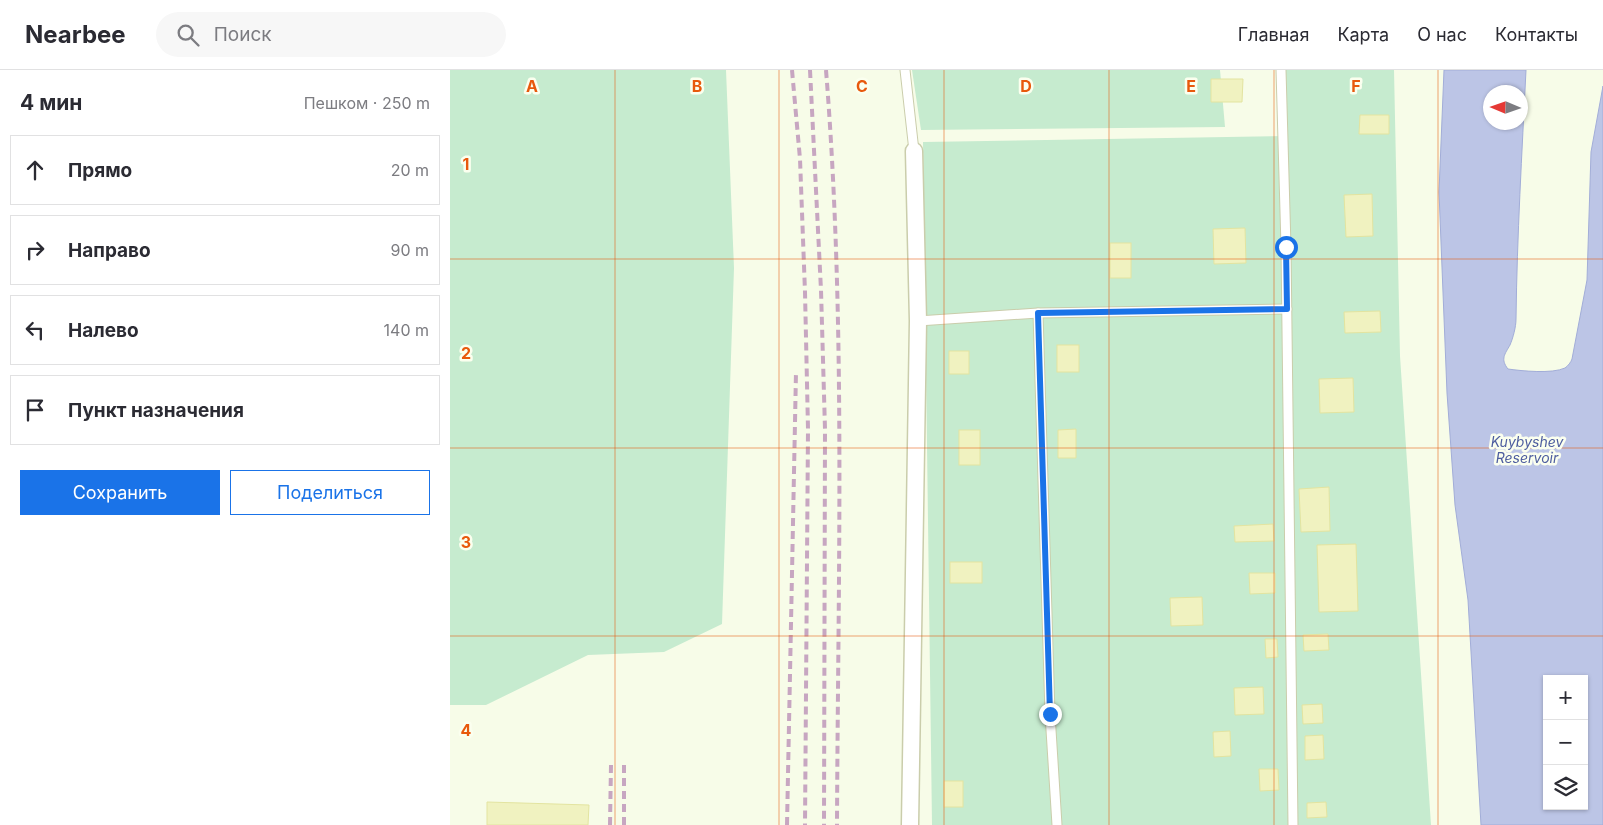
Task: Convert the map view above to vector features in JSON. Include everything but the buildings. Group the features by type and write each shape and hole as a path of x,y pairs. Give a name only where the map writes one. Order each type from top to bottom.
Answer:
{"street":[{"path":"910,825 918,321 914,151"}],"lane":[{"path":"905,70 914,151"},
{"path":"1281,70 1287,309 1293,825"},
{"path":"918,321 1038,313 1287,309"},
{"path":"1038,313 1050,714 1057,825"}],"green space":[{"path":"450,70 726,70 734,268 722,624 664,652 588,655 486,705 450,705"},
{"path":"912,70 1220,70 1225,127 921,130"},
{"path":"1286,70 1394,70 1400,356 1431,825 932,825 923,142 1287,136"}],"water":[{"name":"Kuybyshev Reservoir","path":"1444,70 1526,70 1525,85 1483,85 1483,130 1523,130 1516,322 1504,359 1508,369 1529,371 1559,370 1565,368 1572,359 1587,280 1591,152 1603,86 1603,825 1481,825 1468,600 1455,505 1447,393 1439,192"}],"railway":[{"path":"792,70 800,159 808,429 805,825"},
{"path":"810,70 821,290 825,429 824,825"},
{"path":"826,70 832,164 839,353 837,825"},
{"path":"787,825 796,372"},
{"path":"610,825 611,765"},
{"path":"624,765 624,825"}],"route":[{"path":"1050,714 1038,313 1287,309 1286,247"}]}
